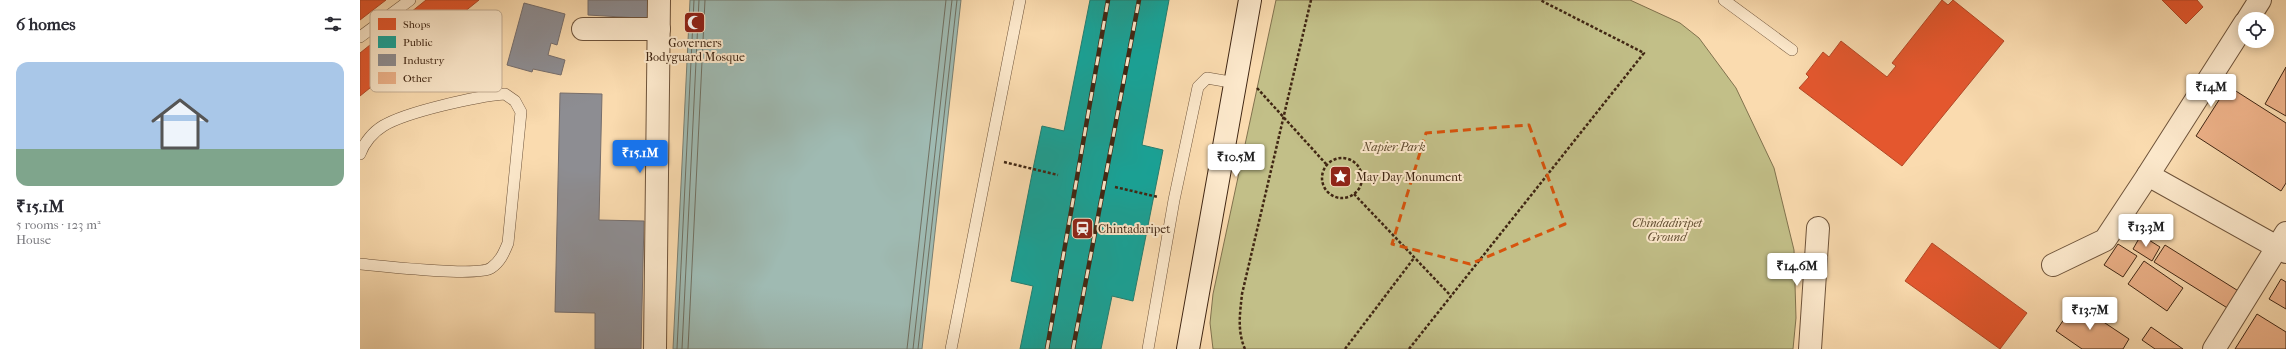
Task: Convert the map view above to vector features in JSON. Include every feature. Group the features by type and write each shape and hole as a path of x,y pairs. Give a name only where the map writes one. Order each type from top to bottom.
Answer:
{"street":[{"path":"655,349 659,0"},
{"path":"1188,349 1250,0"},
{"path":"2252,12 2260,0"},
{"path":"583,29 659,29"},
{"path":"2053,265 2105,240 2238,34"},
{"path":"2148,175 2283,244 2214,349"},
{"path":"1810,349 1818,228"}],"lane":[{"path":"396,10 410,0"},
{"path":"951,349 1020,0"},
{"path":"1724,0 1792,50"},
{"path":"360,37 370,30"},
{"path":"1148,349 1174,200 1198,87 1207,78 1236,83"},
{"path":"360,154 372,136 383,126 400,118 486,96 505,94 515,101 521,112 508,243 501,258 490,269 467,271 360,264"}],"path":[{"path":"1245,349 1242,341 1239,319 1242,294 1311,0"},
{"path":"1409,349 1644,53 1540,0"},
{"path":"1236,83 1257,87 1327,165"},
{"path":"1341,158 1353,161 1358,166 1362,177 1361,184 1354,194 1341,198 1328,193 1322,181 1322,174 1327,165 1334,159 1341,158"},
{"path":"988,159 1058,175"},
{"path":"1354,194 1451,296"},
{"path":"1345,349 1414,258"}],"highlighted area":[{"path":"1529,125 1565,224 1470,264 1392,244 1426,133"}],"green space":[{"name":"Napier Park","path":"1276,0 1630,0 1680,23 1699,38 1736,88 1774,168 1794,250 1796,318 1793,349 1213,349 1210,323 1213,294"}],"water":[{"path":"690,0 961,0 922,349 673,349"}],"building: Shops":[{"path":"360,0 386,0 373,10 370,10 370,12 360,20"},
{"path":"426,0 479,0 467,10 414,10"},
{"path":"1942,0 1948,5 1953,0 2004,41 1902,166 1799,88 1809,77 1806,74 1823,52 1829,57 1841,41 1887,77 1896,66 1892,63"},
{"path":"2162,0 2197,0 2203,7 2186,24"},
{"path":"370,45 370,88 360,96 360,53"},
{"path":"1932,243 2027,313 2000,349 1905,281"}],"building: Public":[{"path":"1090,0 1169,0 1142,145 1163,150 1133,301 1112,296 1101,349 1020,349 1033,286 1011,281 1033,169 1042,126 1064,131"}],"building: Industry":[{"path":"588,0 656,0 655,19 588,15"},
{"path":"524,3 565,14 557,45 551,43 548,55 565,60 561,75 533,69 532,72 507,65"},
{"path":"560,93 602,94 599,220 644,221 641,349 595,349 595,313 555,312"}],"building: Other":[{"path":"2286,67 2286,116 2265,104"},
{"path":"2228,86 2286,123 2286,183 2281,191 2196,136"},
{"path":"2141,235 2160,247 2152,261 2133,249"},
{"path":"2118,244 2137,256 2123,277 2104,265"},
{"path":"2165,245 2240,292 2229,309 2154,262"},
{"path":"2144,261 2183,288 2167,311 2128,284"},
{"path":"2281,279 2286,282 2286,309 2269,299"},
{"path":"2075,303 2129,339 2123,349 2082,349 2056,331"},
{"path":"2257,314 2286,332 2286,349 2235,349"},
{"path":"2151,327 2183,349 2155,349 2142,340"}],"railway":[{"path":"1047,349 1108,0"},
{"path":"1073,349 1139,0"}],"place":[{"name":"Governers Bodyguard Mosque","path":"695,22"},
{"name":"May Day Monument","path":"1341,177"},
{"name":"Chintadaripet","path":"1082,229"}],"park label":[{"name":"Chindadiripet Ground","path":"1667,230"}]}
